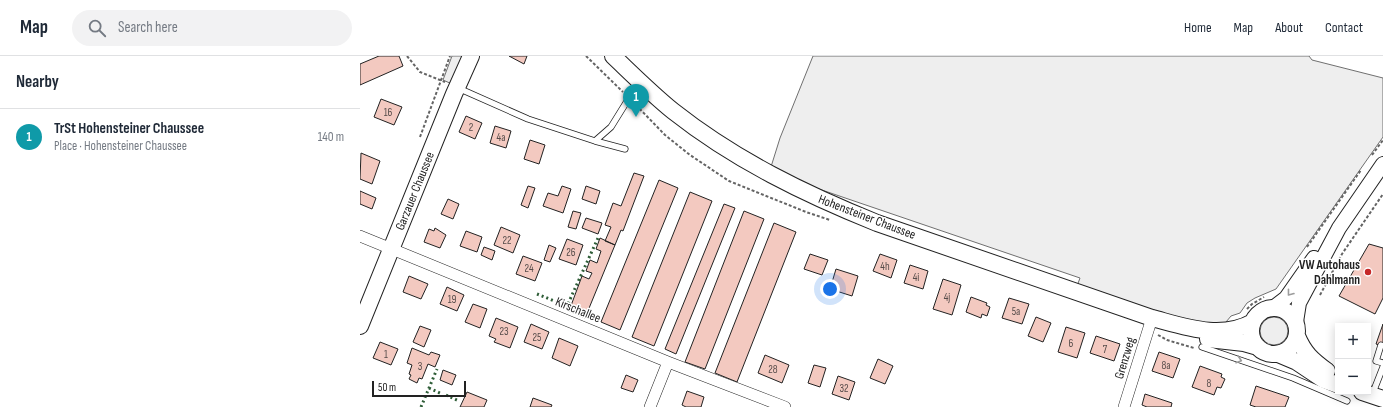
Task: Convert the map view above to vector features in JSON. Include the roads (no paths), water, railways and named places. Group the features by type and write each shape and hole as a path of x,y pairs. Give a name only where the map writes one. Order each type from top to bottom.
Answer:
{"main road":[{"name":"Garzauer Chaussee","path":"360,326 471,56"},
{"name":"Hohensteiner Chaussee","path":"613,56 674,112 742,158 800,190 877,223 1152,318 1192,329 1207,331 1238,330 1249,316"},
{"path":"1296,329 1291,348 1285,352 1270,354 1263,352 1253,341 1249,316 1259,314 1265,310 1269,302 1287,312 1292,316 1304,351 1314,362 1335,377"},
{"name":"Hohensteiner Chaussee","path":"1152,318 1175,329 1201,338 1215,341 1244,343 1258,347"},
{"path":"1278,354 1297,362 1324,380 1335,384"}],"street":[{"path":"1269,302 1286,298 1318,251 1338,228 1383,164"},
{"path":"1296,329 1299,303 1338,228"},
{"name":"Kirschallee","path":"360,236 668,362 785,407"},
{"name":"Grenzweg","path":"1124,407 1152,318"},
{"path":"650,407 668,362"}],"lane":[{"path":"595,141 611,127 629,98 642,84"},
{"path":"457,87 528,119 595,141 625,149"},
{"path":"1381,345 1376,361 1383,363"},
{"path":"1202,347 1293,378 1347,401"},
{"path":"1373,395 1383,367"}],"place":[{"name":"TrSt Hohensteiner Chaussee","path":"636,117"},
{"name":"VW Autohaus Dahlmann","path":"1368,272"}]}
